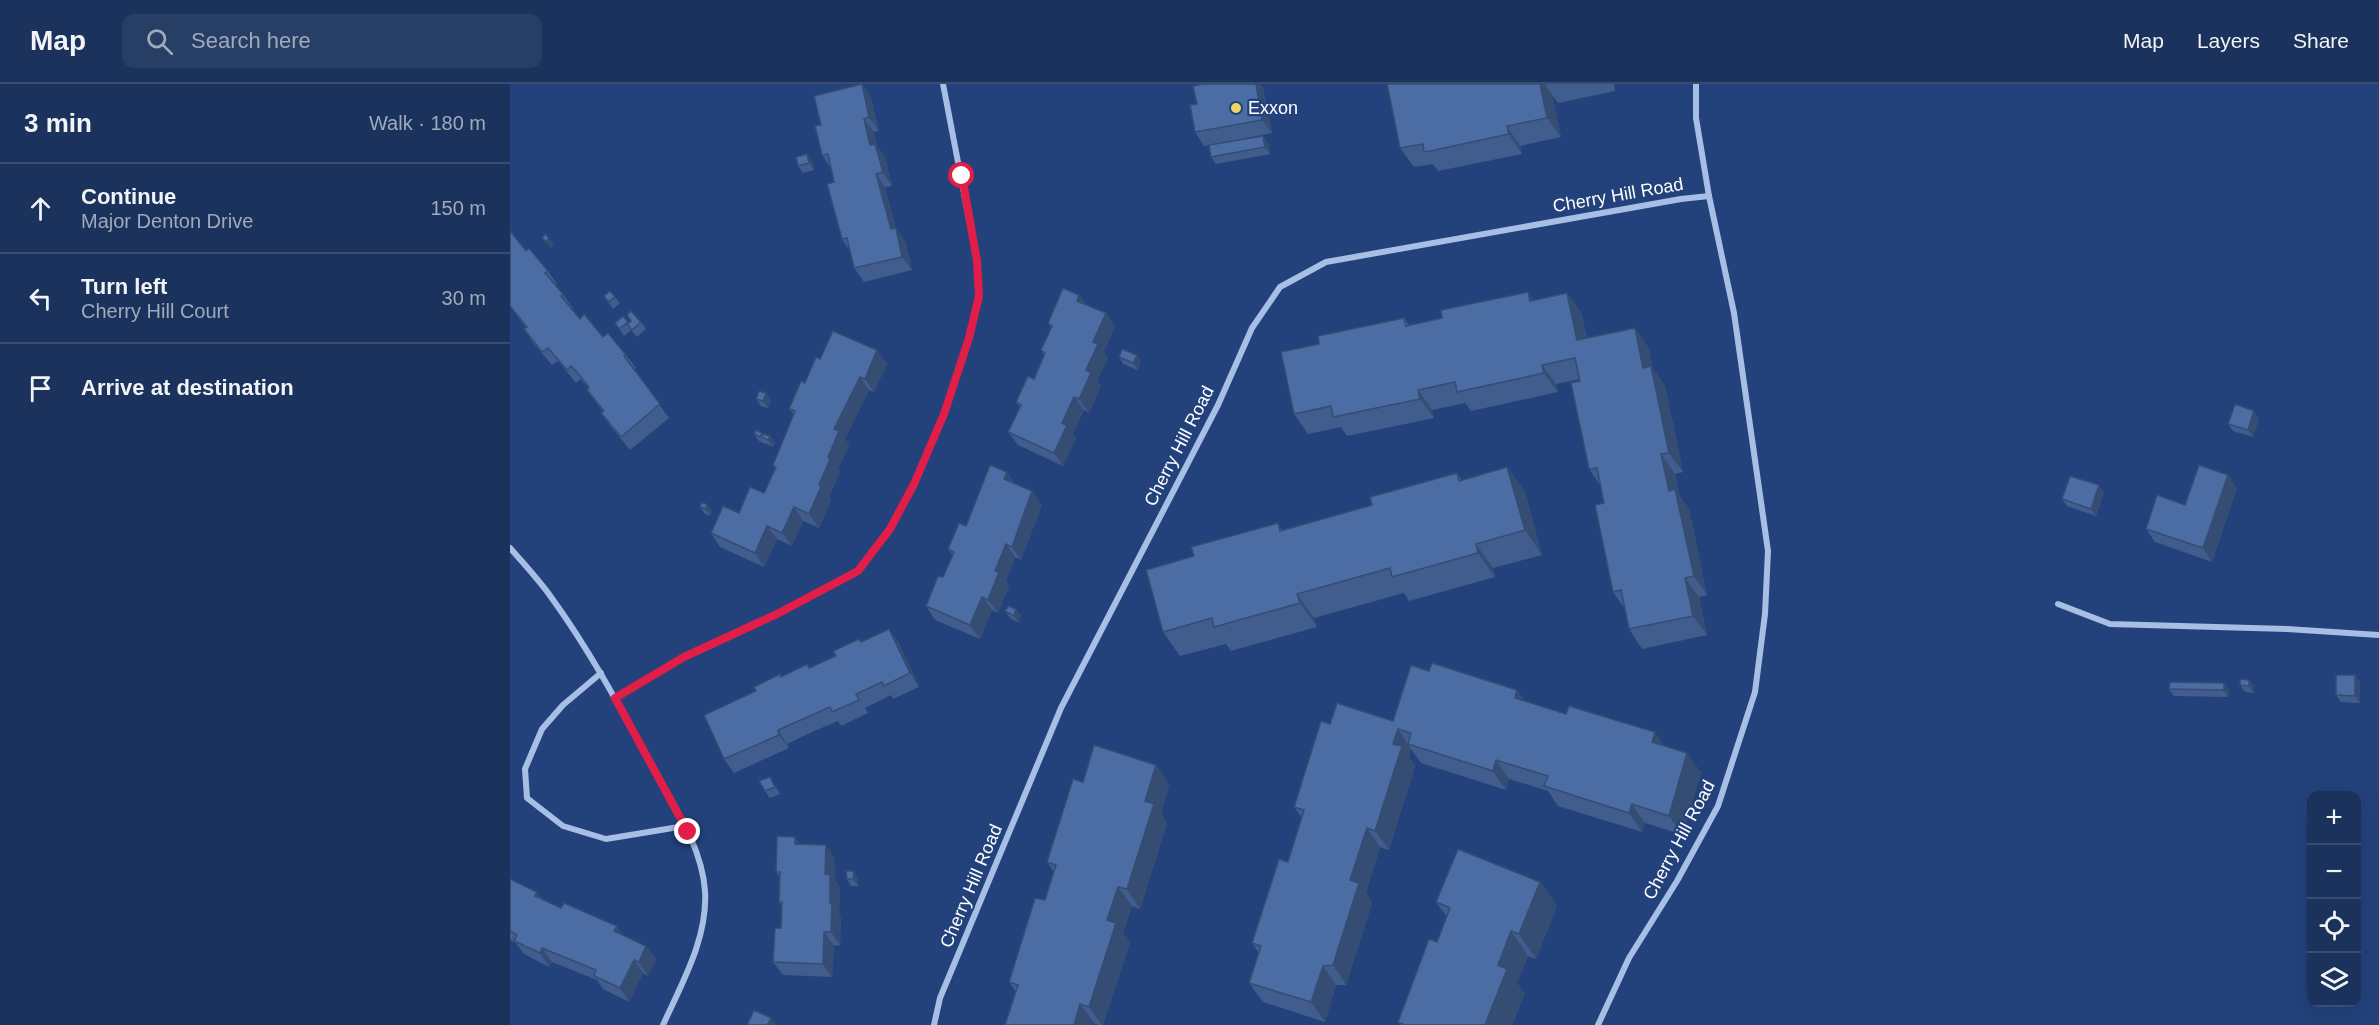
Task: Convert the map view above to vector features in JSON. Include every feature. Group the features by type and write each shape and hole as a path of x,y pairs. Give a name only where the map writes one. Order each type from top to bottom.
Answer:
{"street":[{"path":"615,698 684,657 777,614 858,571 890,529 914,484 944,414 969,338 979,296 977,261 943,84"},
{"name":"Cherry Hill Road","path":"1598,1025 1629,958 1677,881 1718,806 1755,692 1765,614 1768,550 1734,313 1708,196 1696,118 1696,84"},
{"name":"Cherry Hill Road","path":"934,1025 940,998 1061,708 1218,405 1252,328 1280,287 1326,262 1708,196"},
{"path":"510,548 550,596 601,673 685,826 702,869 705,892 704,920 689,968 663,1025"},
{"path":"2058,604 2110,624 2287,629 2379,635"},
{"path":"601,673 563,705 542,729 525,769 527,798 563,826 606,839 685,826"}],"building":[{"path":"862,84 869,117 864,119 870,145 875,144 883,172 876,174 891,229 896,228 902,257 854,268 847,238 842,239 827,184 834,182 828,154 822,155 815,126 821,125 814,96"},
{"path":"1256,84 1262,120 1195,132 1190,105 1197,104 1193,86"},
{"path":"1387,84 1540,84 1547,118 1507,126 1509,134 1430,151 1424,152 1423,144 1400,148"},
{"path":"1263,136 1265,147 1211,157 1209,145"},
{"path":"807,154 809,163 798,166 796,157"},
{"path":"510,231 526,251 529,248 548,271 545,273 580,319 584,314 603,337 608,333 660,404 621,437 601,413 604,411 587,390 589,387 577,372 571,366 567,370 548,348 542,352 524,329 527,327 510,306"},
{"path":"545,234 549,238 546,242 542,238"},
{"path":"1063,288 1079,295 1077,301 1106,313 1093,342 1098,344 1086,370 1091,373 1079,399 1074,397 1062,423 1067,425 1054,453 1008,432 1021,405 1016,402 1028,376 1034,379 1045,353 1041,350 1052,326 1048,323"},
{"path":"610,291 615,297 608,302 604,296"},
{"path":"1528,292 1530,301 1567,293 1577,340 1635,328 1643,368 1651,366 1669,453 1661,454 1669,491 1675,489 1694,576 1685,578 1693,616 1629,629 1621,590 1613,592 1595,505 1604,503 1597,468 1589,469 1571,383 1580,381 1575,358 1542,365 1544,373 1457,392 1455,382 1418,390 1420,399 1333,417 1331,406 1294,414 1281,352 1319,344 1318,336 1404,318 1406,326 1442,318 1441,310"},
{"path":"631,311 641,322 632,330 627,324 631,321 627,315"},
{"path":"623,316 628,322 619,329 615,323"},
{"path":"833,331 877,350 865,379 860,377 834,429 839,431 819,485 821,487 809,514 794,507 782,533 767,526 755,553 711,533 723,506 739,513 750,487 764,493 776,467 773,465 795,411 789,409 801,381 805,383 816,357 820,359"},
{"path":"1122,349 1137,355 1133,363 1119,357"},
{"path":"759,391 766,393 763,401 756,399"},
{"path":"2235,404 2254,411 2248,430 2228,424"},
{"path":"756,430 762,433 760,437 754,434"},
{"path":"763,434 770,436 768,440 762,437"},
{"path":"990,465 1007,472 1004,479 1032,491 1012,547 1006,544 995,571 999,572 988,600 982,597 970,625 926,606 938,576 943,577 954,552 948,549 959,523 966,526"},
{"path":"2199,465 2228,475 2203,548 2146,529 2157,495 2185,505"},
{"path":"1507,467 1525,530 1476,544 1478,553 1392,577 1390,568 1297,594 1300,603 1214,627 1212,618 1163,632 1146,570 1194,556 1191,547 1278,523 1280,531 1372,505 1370,497 1457,473 1459,481"},
{"path":"2070,476 2099,485 2091,509 2062,499"},
{"path":"701,503 707,504 706,509 700,507"},
{"path":"1008,606 1016,609 1014,616 1005,611"},
{"path":"889,629 910,673 884,686 882,682 856,694 859,700 832,712 830,707 778,730 779,735 724,759 704,715 756,691 754,687 780,674 781,677 807,664 809,668 836,656 833,651 859,639 861,642"},
{"path":"1432,663 1517,690 1515,698 1566,714 1569,706 1655,732 1652,742 1687,753 1669,816 1632,804 1629,813 1544,786 1548,776 1496,760 1493,771 1408,744 1411,733 1398,729 1393,744 1402,746 1375,831 1367,828 1350,880 1359,883 1333,965 1323,966 1311,1002 1249,983 1261,946 1252,943 1279,859 1288,862 1304,810 1294,807 1321,721 1330,724 1337,703 1393,721 1411,665 1429,671"},
{"path":"2336,675 2355,675 2355,696 2336,695"},
{"path":"2240,679 2249,680 2249,686 2240,685"},
{"path":"2170,682 2224,683 2224,690 2169,689"},
{"path":"1094,745 1156,765 1145,801 1154,804 1127,889 1118,887 1107,920 1116,923 1089,1007 1080,1004 1074,1025 1005,1025 1018,985 1009,982 1035,898 1045,900 1056,865 1047,862 1073,779 1083,782"},
{"path":"770,777 775,787 765,791 759,781"},
{"path":"777,836 795,837 795,844 826,845 825,874 830,875 830,903 832,903 831,932 824,932 823,964 773,962 775,928 781,928 782,902 779,902 780,872 776,872"},
{"path":"1458,849 1540,882 1519,934 1511,931 1498,965 1507,969 1485,1025 1405,1025 1398,1022 1429,939 1437,942 1450,908 1436,902"},
{"path":"846,871 854,871 853,879 847,879"},
{"path":"510,879 537,892 535,896 561,908 564,903 617,926 614,931 646,946 639,962 634,960 620,988 594,976 596,970 542,948 540,953 514,941 517,935 510,931"},
{"path":"754,1010 771,1018 768,1024 770,1025 747,1025"}],"place":[{"name":"Exxon","path":"1236,108"}],"route":[{"path":"688,832 615,698 684,657 777,614 858,571 890,529 914,484 944,414 969,338 979,296 977,261 962,176"}]}
